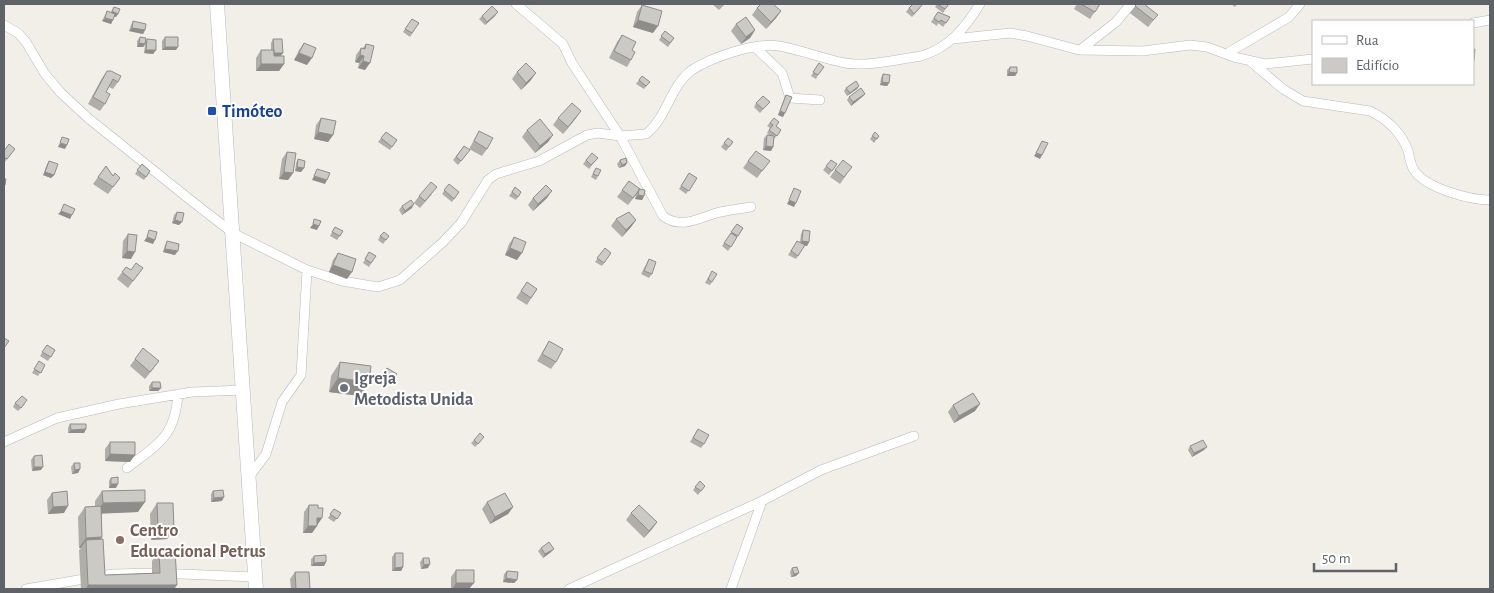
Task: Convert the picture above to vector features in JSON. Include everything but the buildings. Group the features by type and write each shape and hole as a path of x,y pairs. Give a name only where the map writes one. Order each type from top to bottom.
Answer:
{"street":[{"path":"26,589 113,574 157,572 256,583 217,4"},
{"path":"516,4 563,44 576,70 620,136 663,216 668,220 682,223 692,222 717,213 751,207"},
{"path":"4,25 18,33 45,74 61,93 88,118 233,233 307,270 355,283 378,286 393,283 427,257 455,230 492,176 539,161 587,135 598,133 641,136 651,130 680,83 693,70 715,59 755,47 778,46 844,63 862,63 927,54 953,39 980,4"},
{"path":"1080,50 1116,22 1130,4"},
{"path":"1226,54 1289,17 1300,4"},
{"path":"1474,23 1490,20"},
{"path":"953,39 1010,33 1080,50 1143,51 1190,45 1207,48 1251,62 1281,64 1312,59"},
{"path":"755,47 782,73 790,98 820,100"},
{"path":"1251,62 1282,89 1303,101 1370,110 1378,114 1389,122 1402,138 1410,162 1419,177 1437,187 1480,200 1490,200"},
{"path":"249,477 266,454 282,402 300,375 307,270"},
{"path":"4,442 57,418 178,394 215,390 244,390"},
{"path":"127,468 154,446 173,425 178,394"},
{"path":"569,589 762,502 821,470 914,436"},
{"path":"731,589 762,502"}],"place":[{"name":"Timóteo","path":"212,111"},
{"name":"Igreja Metodista Unida","path":"344,388"},
{"name":"Centro Educacional Petrus","path":"120,540"}]}
